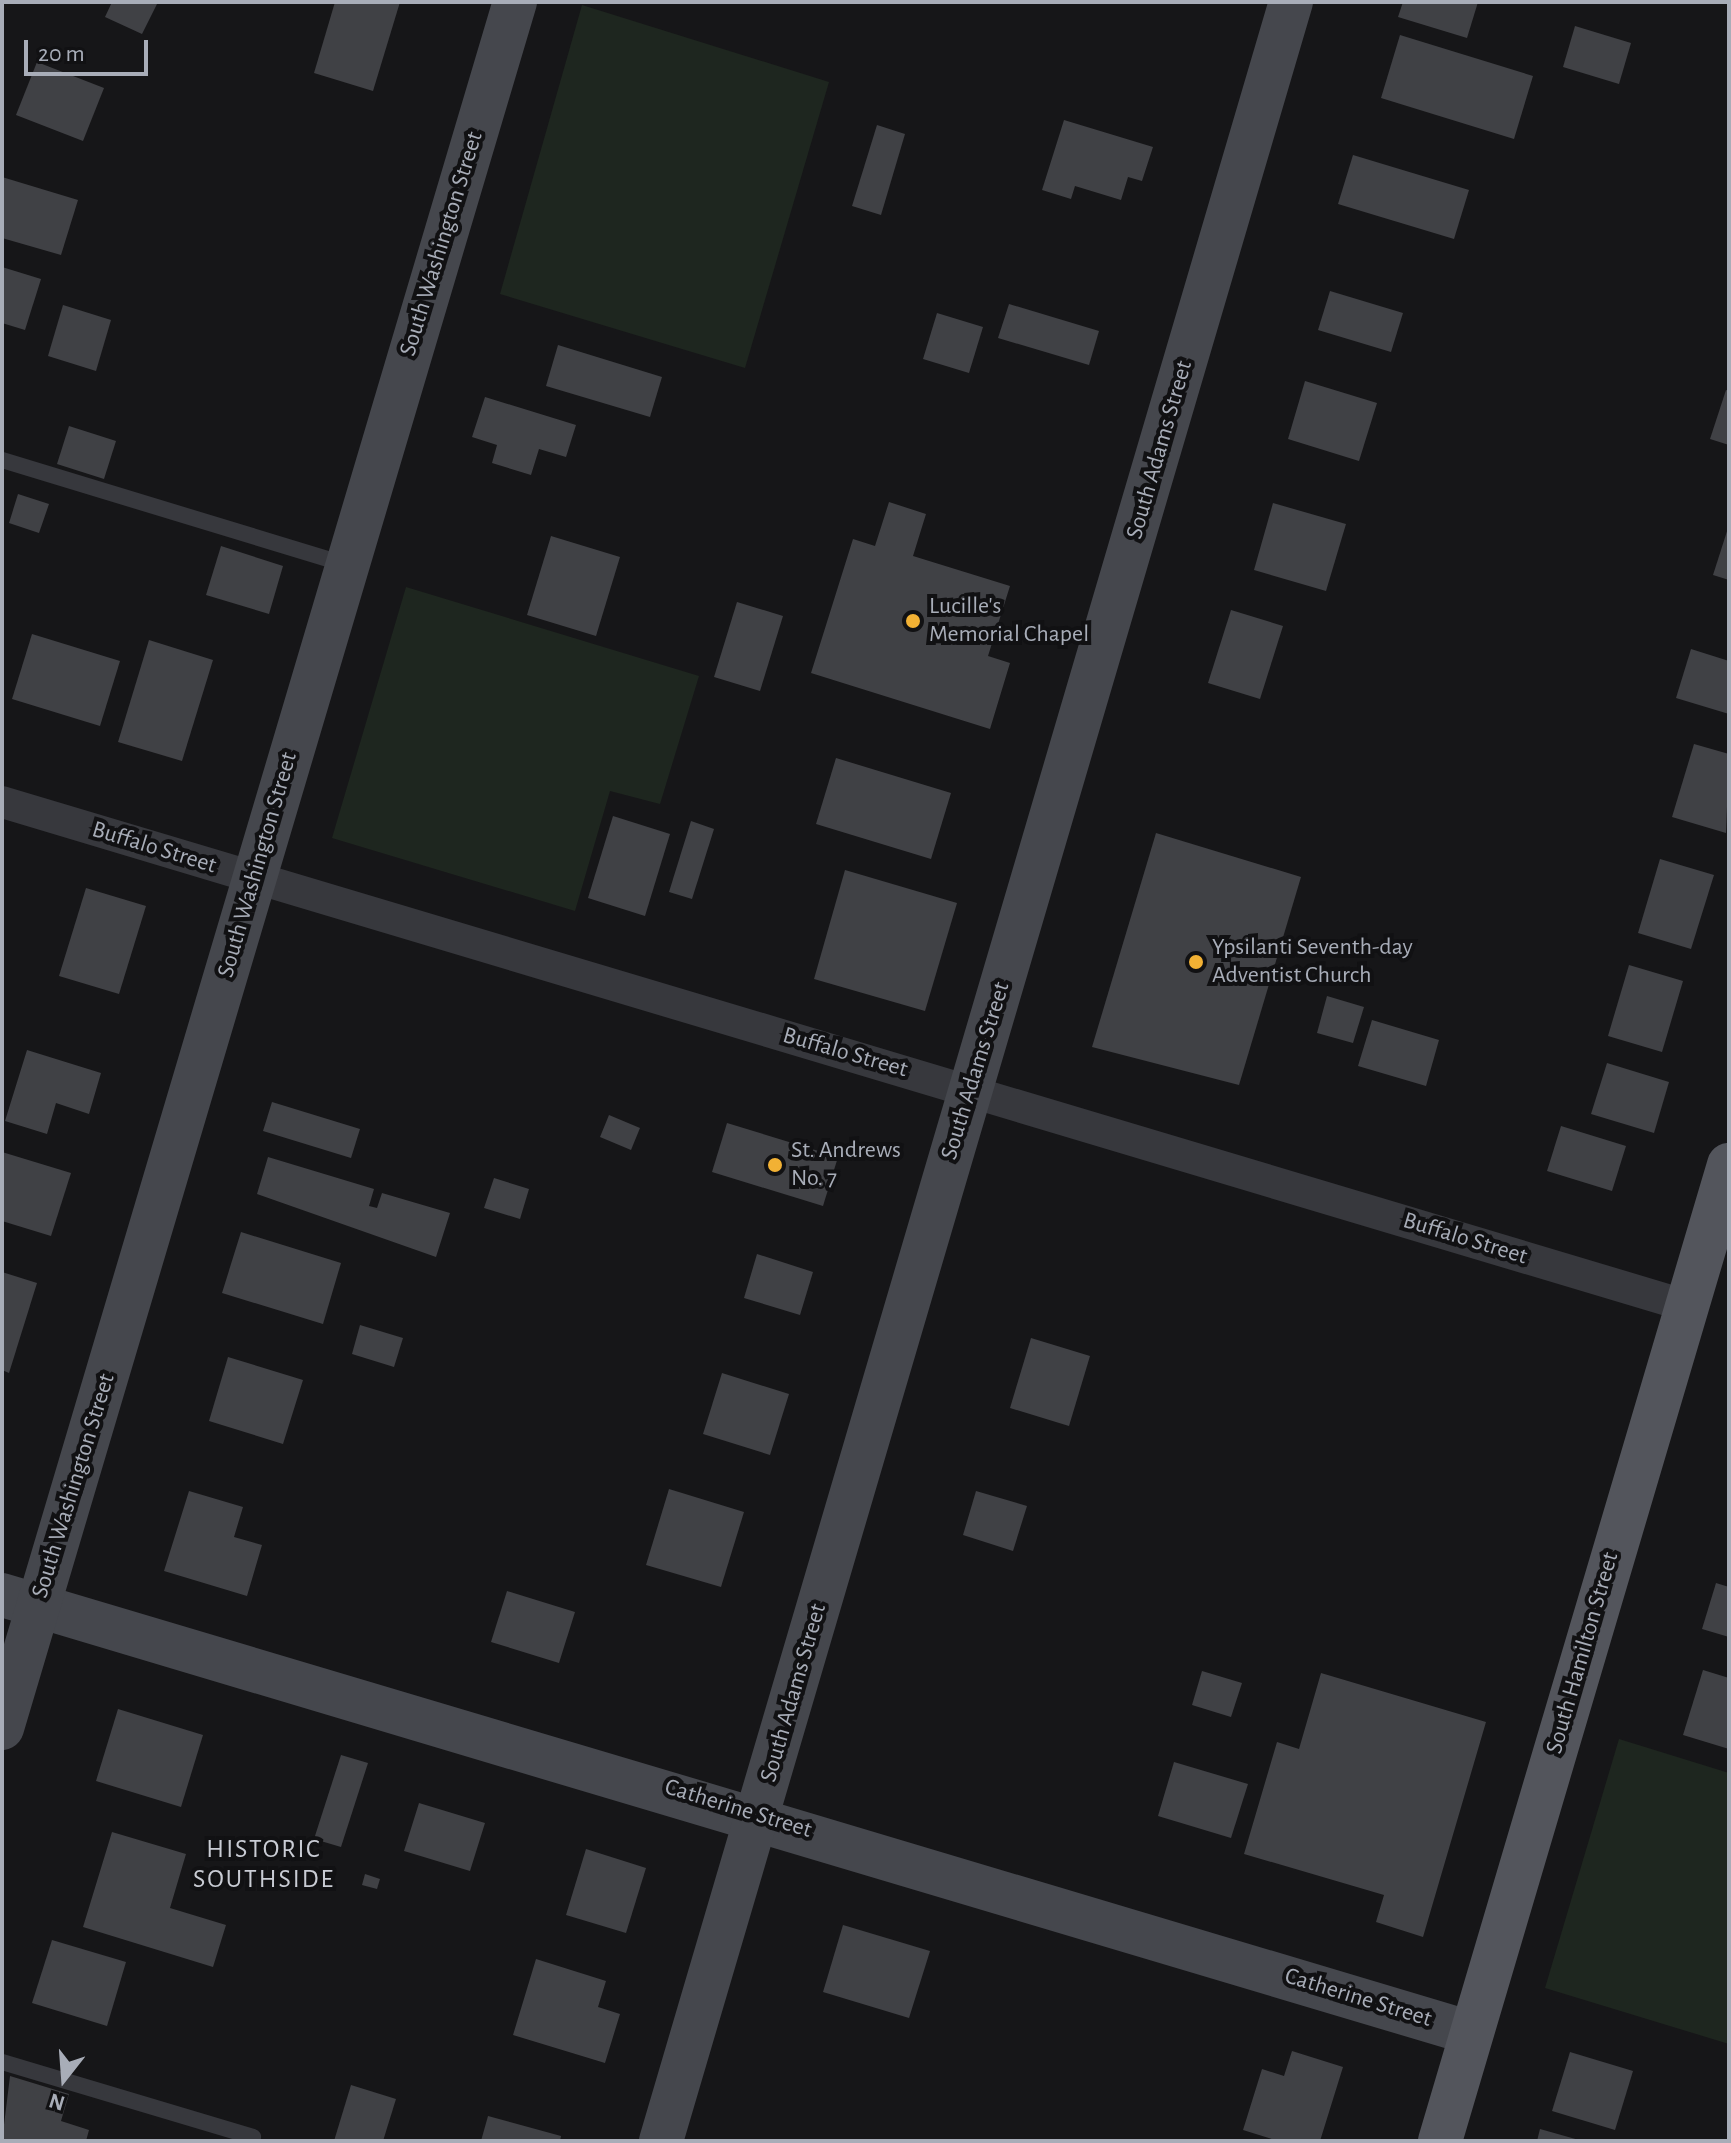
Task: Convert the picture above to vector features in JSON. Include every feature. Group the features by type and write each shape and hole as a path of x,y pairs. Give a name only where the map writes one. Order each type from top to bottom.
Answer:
{"main road":[{"name":"South Hamilton Street","path":"1440,2141 1729,1165"}],"street":[{"name":"South Washington Street","path":"2,1728 20,1600 254,878 515,2"},
{"name":"South Adams Street","path":"661,2141 1291,2"},
{"name":"Buffalo Street","path":"2,802 1687,1306"},
{"name":"Catherine Street","path":"20,1600 759,1815 1471,2033"}],"lane":[{"path":"2,460 347,564"},
{"path":"2,2062 253,2137"}],"shaded area":[{"path":"582,5 829,82 745,368 500,294"},
{"path":"406,587 699,676 660,804 610,791 575,911 332,838"},
{"path":"1619,1739 1729,1773 1729,2044 1545,1988"}],"building":[{"path":"112,2 158,2 142,34 105,17"},
{"path":"335,2 400,2 373,91 314,73"},
{"path":"1403,2 1478,2 1467,38 1398,17"},
{"path":"1575,26 1631,43 1619,84 1563,67"},
{"path":"1400,35 1533,76 1514,139 1381,98"},
{"path":"37,62 104,88 83,141 16,115"},
{"path":"1064,120 1153,147 1142,181 1128,177 1121,200 1075,186 1071,199 1042,190"},
{"path":"877,125 905,134 881,215 852,206"},
{"path":"1353,155 1469,190 1454,239 1338,204"},
{"path":"2,177 78,200 61,255 2,238"},
{"path":"2,267 41,279 25,330 2,323"},
{"path":"1330,291 1403,313 1391,352 1318,330"},
{"path":"1009,304 1099,331 1089,365 998,338"},
{"path":"63,305 111,320 96,371 48,356"},
{"path":"937,313 983,327 969,373 923,359"},
{"path":"558,345 662,377 650,417 546,386"},
{"path":"1305,381 1377,403 1359,461 1288,439"},
{"path":"1726,390 1729,391 1729,445 1710,439"},
{"path":"485,397 576,425 566,457 539,449 531,475 492,463 497,445 472,437"},
{"path":"69,426 116,441 104,479 57,464"},
{"path":"18,494 49,504 39,533 9,523"},
{"name":"Lucille's Memorial Chapel","path":"889,502 926,514 913,556 1010,586 988,656 1010,663 990,729 811,673 853,539 875,546"},
{"path":"1273,503 1346,524 1326,591 1254,570"},
{"path":"1729,525 1729,580 1713,575"},
{"path":"551,536 620,557 596,636 527,615"},
{"path":"221,546 283,566 269,614 206,595"},
{"path":"737,602 783,616 760,691 714,677"},
{"path":"1231,610 1283,626 1260,699 1208,683"},
{"path":"32,634 120,661 100,726 12,699"},
{"path":"149,640 213,660 182,761 118,742"},
{"path":"1691,649 1729,661 1729,714 1676,698"},
{"path":"1694,744 1729,754 1726,833 1672,817"},
{"path":"836,758 951,793 931,859 816,824"},
{"path":"613,816 670,834 645,916 588,898"},
{"path":"691,821 714,829 692,899 669,892"},
{"name":"Ypsilanti Seventh-day Adventist Church","path":"1156,833 1301,877 1239,1085 1092,1047"},
{"path":"1660,859 1714,875 1691,949 1638,933"},
{"path":"845,870 957,903 925,1011 814,979"},
{"path":"86,888 146,906 119,994 59,976"},
{"path":"1629,965 1683,981 1662,1052 1608,1036"},
{"path":"1327,996 1364,1007 1353,1043 1317,1033"},
{"path":"1372,1020 1439,1040 1426,1086 1358,1066"},
{"path":"27,1050 101,1073 89,1114 56,1103 47,1134 5,1121"},
{"path":"1607,1063 1669,1082 1654,1133 1591,1114"},
{"path":"272,1102 360,1129 351,1158 263,1131"},
{"path":"609,1115 640,1128 631,1150 600,1137"},
{"name":"St. Andrews No. 7","path":"727,1123 838,1157 823,1206 712,1172"},
{"path":"1561,1126 1626,1146 1612,1191 1547,1171"},
{"path":"2,1152 71,1173 51,1236 2,1221"},
{"path":"268,1157 374,1189 369,1206 377,1208 382,1193 450,1213 436,1257 257,1194"},
{"path":"494,1178 529,1189 520,1219 484,1208"},
{"path":"241,1232 341,1263 323,1324 222,1293"},
{"path":"757,1254 813,1272 800,1315 744,1298"},
{"path":"2,1272 37,1283 9,1373 2,1370"},
{"path":"360,1325 403,1338 394,1367 352,1354"},
{"path":"1031,1338 1090,1356 1069,1426 1010,1408"},
{"path":"228,1357 303,1380 283,1444 209,1421"},
{"path":"722,1373 789,1394 770,1455 703,1434"},
{"path":"669,1489 744,1512 721,1587 646,1565"},
{"path":"189,1491 243,1507 234,1537 262,1545 247,1596 164,1571"},
{"path":"976,1491 1027,1506 1013,1551 963,1535"},
{"path":"1716,1583 1729,1587 1729,1637 1702,1629"},
{"path":"507,1591 575,1612 559,1663 491,1642"},
{"path":"1703,1670 1729,1678 1729,1749 1683,1735"},
{"path":"1202,1671 1242,1683 1231,1717 1192,1705"},
{"path":"1321,1673 1486,1722 1423,1937 1376,1922 1384,1895 1244,1854 1277,1742 1299,1749"},
{"path":"118,1709 203,1735 181,1807 96,1781"},
{"path":"341,1755 368,1763 341,1847 314,1839"},
{"path":"1174,1762 1248,1784 1231,1838 1158,1816"},
{"path":"419,1803 485,1823 470,1871 404,1851"},
{"path":"112,1832 186,1854 170,1908 226,1925 213,1967 83,1927"},
{"path":"586,1849 646,1868 626,1933 566,1915"},
{"path":"365,1874 380,1879 377,1889 362,1885"},
{"path":"843,1925 930,1951 909,2018 823,1992"},
{"path":"52,1940 126,1962 107,2026 32,2003"},
{"path":"536,1959 606,1981 598,2007 620,2014 605,2063 513,2035"},
{"path":"1292,2051 1343,2067 1320,2141 1278,2141 1243,2130 1262,2069 1284,2076"},
{"path":"1570,2052 1633,2071 1615,2130 1552,2111"},
{"path":"10,2076 69,2094 61,2121 89,2130 86,2141 2,2141"},
{"path":"351,2085 396,2099 383,2141 334,2141"},
{"path":"488,2116 561,2136 560,2141 481,2141"},
{"path":"1540,2129 1579,2140 1579,2141 1537,2141"}],"place":[{"name":"Lucille's Memorial Chapel","path":"913,621"},
{"name":"Ypsilanti Seventh-day Adventist Church","path":"1196,962"},
{"name":"St. Andrews No. 7","path":"775,1165"}],"district":[{"name":"HISTORIC SOUTHSIDE","path":"264,1865"}]}
